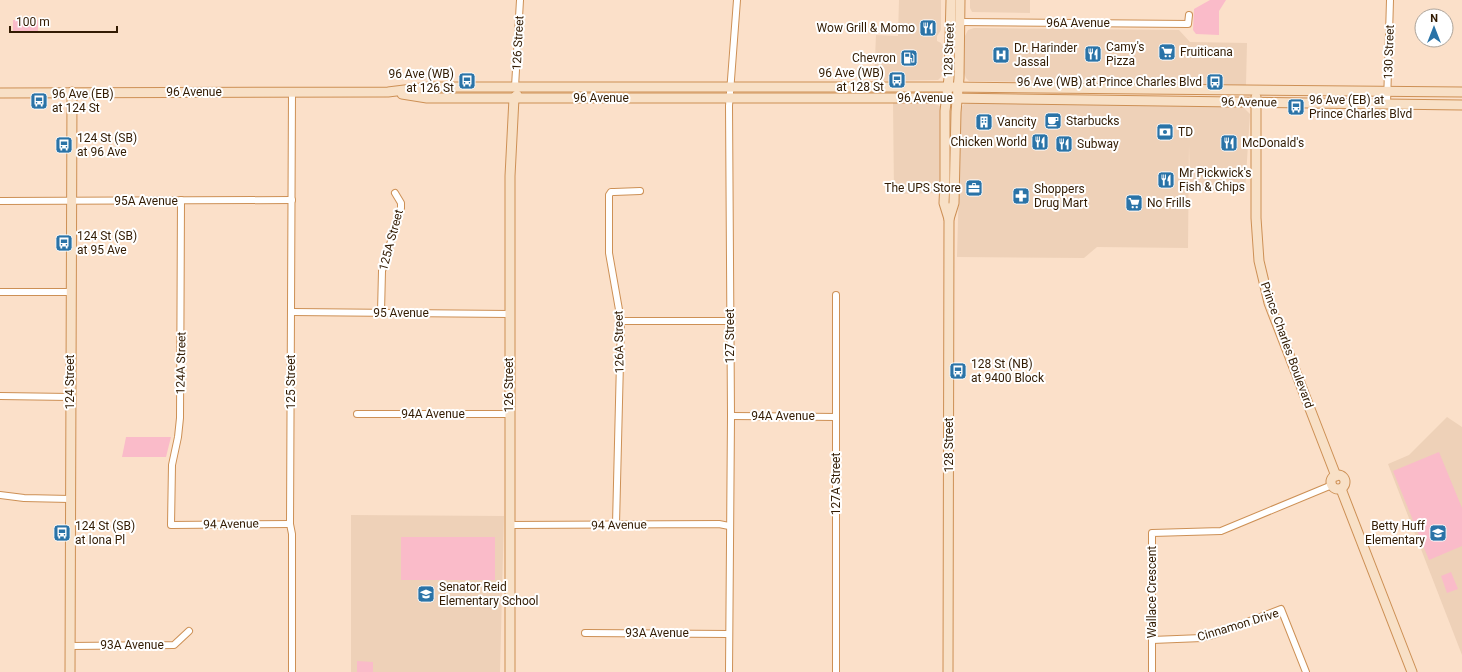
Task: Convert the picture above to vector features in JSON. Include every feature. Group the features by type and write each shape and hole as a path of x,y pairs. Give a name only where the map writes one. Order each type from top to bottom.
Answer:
{"main road":[{"name":"128 Street","path":"950,219 944,203 951,0"},
{"name":"128 Street","path":"948,672 950,219 954,203 960,0"},
{"name":"96 Avenue","path":"0,93 388,92 429,87 948,86 1462,92"},
{"path":"514,98 518,94 534,87"},
{"path":"1088,99 1110,89"},
{"path":"1130,100 1145,89"},
{"name":"Prince Charles Boulevard","path":"1256,90 1256,218 1259,261 1269,303 1336,476"},
{"name":"124 Street","path":"70,672 70,292 72,92"},
{"name":"96 Avenue","path":"388,92 427,98 956,98 1462,105"},
{"name":"126 Street","path":"510,672 510,176 514,98"},
{"path":"1336,476 1343,477 1345,481 1345,486 1341,489 1337,489 1332,485 1332,480 1336,476"},
{"path":"1341,489 1412,672"}],"street":[{"name":"126 Street","path":"515,87 520,0"},
{"name":"127 Street","path":"728,672 731,416 730,98 737,0"},
{"name":"130 Street","path":"1387,104 1390,0"},
{"name":"96A Avenue","path":"960,22 1188,24 1189,15"},
{"name":"125 Street","path":"292,92 290,524 292,542 292,672"},
{"name":"126A Street","path":"616,524 621,321 609,253 609,195 611,192 640,192"},
{"name":"125A Street","path":"382,312 382,271 401,208 401,203 395,193"},
{"name":"124A Street","path":"171,525 172,465 178,437 180,418 181,200"},
{"name":"95A Avenue","path":"0,201 292,200"},
{"path":"0,292 70,292"},
{"name":"127A Street","path":"836,295 836,672"},
{"name":"95 Avenue","path":"292,312 510,314"},
{"path":"621,321 730,321"},
{"path":"0,396 70,396"},
{"name":"94A Avenue","path":"356,414 509,414"},
{"name":"94A Avenue","path":"731,416 836,417"},
{"name":"Wallace Crescent","path":"1152,672 1152,533 1221,531 1332,485"},
{"path":"0,495 24,498 70,499"},
{"name":"94 Avenue","path":"171,525 290,524"},
{"name":"94 Avenue","path":"510,526 616,524 719,524 729,526"},
{"name":"Cinnamon Drive","path":"1152,640 1202,638 1281,609 1306,672"},
{"name":"93A Avenue","path":"70,646 174,645 189,631"},
{"name":"93A Avenue","path":"585,633 728,634"}],"shaded area":[{"path":"899,0 941,0 941,30 937,36 937,41 941,43 943,47 942,72 941,77 938,80 874,81 876,35 898,36"},
{"path":"970,0 1030,0 1030,13 972,12 970,8"},
{"path":"1210,0 1226,0 1219,11 1219,35 1196,34 1193,30 1194,9"},
{"path":"13,20 38,20 38,32 13,32"},
{"path":"974,28 1179,30 1190,42 1247,43 1246,85 969,81 964,73 965,36 968,30"},
{"path":"893,103 932,103 940,106 941,193 894,194"},
{"path":"964,104 1242,106 1250,114 1245,191 1190,190 1189,144 1188,248 1097,247 1084,258 957,257 961,108"},
{"name":"Betty Huff Elementary","path":"1447,417 1462,427 1462,655 1388,464 1409,455"},
{"path":"126,437 171,437 166,457 122,457"},
{"path":"1439,452 1462,508 1462,546 1429,560 1393,471"},
{"name":"Senator Reid Elementary School","path":"351,515 504,516 500,672 351,672"},
{"path":"401,537 495,537 495,580 401,580"},
{"path":"1451,572 1458,589 1447,593 1441,576"},
{"path":"357,661 373,662 373,672 357,672"}],"place":[{"name":"Wow Grill & Momo","path":"928,28"},
{"name":"Fruiticana","path":"1167,52"},
{"name":"Camy's Pizza","path":"1093,54"},
{"name":"Dr. Harinder Jassal","path":"1001,55"},
{"name":"Chevron","path":"909,58"},
{"name":"96 Ave (WB) at 128 St","path":"897,80"},
{"name":"96 Ave (WB) at 126 St","path":"467,81"},
{"name":"96 Ave (WB) at Prince Charles Blvd","path":"1215,82"},
{"name":"96 Ave (EB) at 124 St","path":"39,101"},
{"name":"96 Ave (EB) at Prince Charles Blvd","path":"1296,107"},
{"name":"Starbucks","path":"1053,121"},
{"name":"Vancity","path":"984,122"},
{"name":"TD","path":"1165,132"},
{"name":"Chicken World","path":"1040,142"},
{"name":"McDonald's","path":"1229,143"},
{"name":"Subway","path":"1064,144"},
{"name":"124 St (SB) at 96 Ave","path":"64,145"},
{"name":"Mr Pickwick's Fish & Chips","path":"1166,180"},
{"name":"The UPS Store","path":"974,188"},
{"name":"Shoppers Drug Mart","path":"1021,196"},
{"name":"No Frills","path":"1134,203"},
{"name":"124 St (SB) at 95 Ave","path":"64,243"},
{"name":"128 St (NB) at 9400 Block","path":"958,371"},
{"name":"124 St (SB) at Iona Pl","path":"62,533"},
{"name":"Betty Huff Elementary","path":"1438,533"},
{"name":"Senator Reid Elementary School","path":"426,594"}]}
